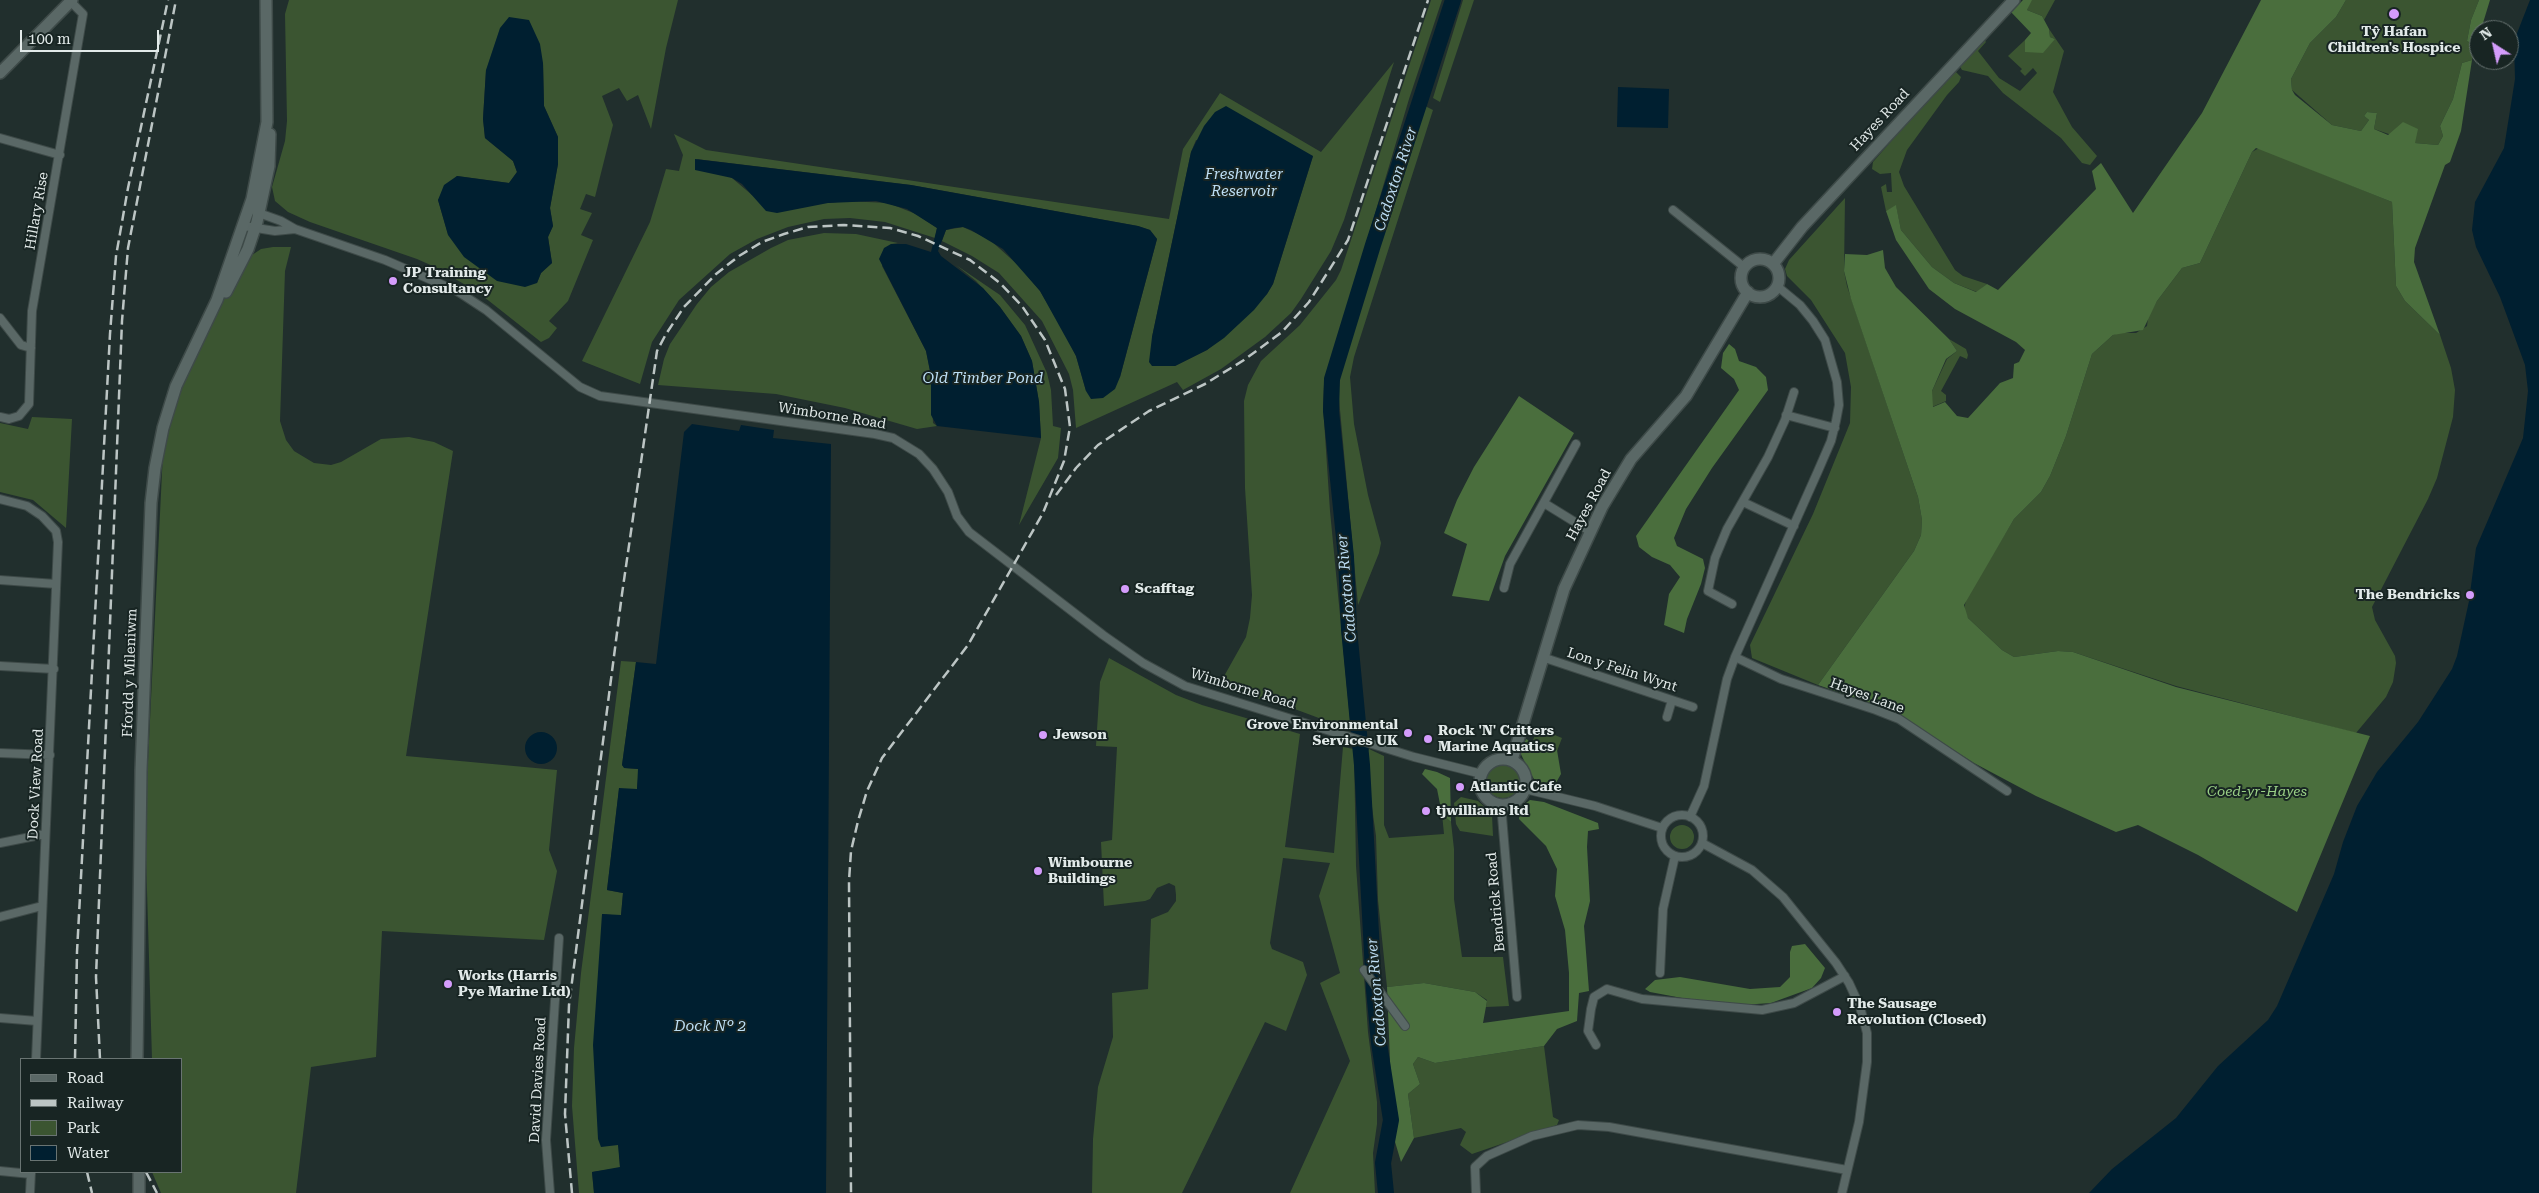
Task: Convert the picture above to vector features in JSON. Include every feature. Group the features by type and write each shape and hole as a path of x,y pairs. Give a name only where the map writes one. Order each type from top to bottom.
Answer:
{"street":[{"name":"Hayes Road","path":"1773,264 1808,220 2014,0"},
{"name":"Ffordd y Mileniwm","path":"137,1058 141,770 153,485 159,442 168,409 185,365 218,300 219,290 250,227 254,211 267,122 265,11 268,1"},
{"path":"0,73 67,3"},
{"name":"Hillary Rise","path":"0,417 9,419 24,413 30,404 32,310 83,14 67,3"},
{"path":"0,138 60,155"},
{"path":"1673,210 1744,267"},
{"name":"Wimborne Road","path":"254,211 281,220 296,230 385,260 431,278 466,296 580,387 600,396 893,438 919,454 933,468 948,492 957,516 969,532 1102,635 1143,662 1185,686 1414,757 1482,774"},
{"name":"Wimborne Road","path":"250,227 276,231 296,230"},
{"path":"1759,259 1773,264 1779,276 1777,286 1767,296 1760,297 1748,292 1742,282 1744,267 1749,262 1759,259"},
{"path":"1690,816 1707,777 1727,679 1735,657 1832,440 1839,405 1837,382 1825,340 1800,305 1777,286"},
{"name":"Hayes Road","path":"1512,760 1564,589 1590,532 1631,459 1686,396 1748,292"},
{"path":"0,318 21,345 31,348"},
{"path":"1732,604 1712,595 1708,591 1715,558 1768,457 1794,392"},
{"path":"1786,416 1835,428"},
{"path":"1504,588 1510,564 1576,444"},
{"name":"Dock View Road","path":"0,499 27,506 42,516 56,531 58,542 36,1058"},
{"path":"1743,502 1794,526"},
{"path":"1544,503 1590,532"},
{"path":"0,580 56,584"},
{"name":"Hayes Lane","path":"1735,657 1780,679 1898,719 2007,791"},
{"name":"Lon y Felin Wynt","path":"1542,658 1693,707"},
{"path":"0,666 54,669"},
{"path":"1667,717 1672,700"},
{"path":"0,753 50,755"},
{"path":"1498,759 1512,760 1524,771 1525,789 1518,799 1511,803 1501,804 1493,802 1483,793 1480,782 1482,774 1490,762 1498,759"},
{"path":"1525,789 1595,806 1662,828"},
{"name":"Bendrick Road","path":"1501,804 1517,997"},
{"path":"1677,816 1690,816 1701,828 1702,844 1694,854 1682,858 1675,856 1662,845 1662,828 1666,822 1677,816"},
{"path":"0,843 45,834"},
{"path":"1702,844 1752,870 1771,885 1816,936 1845,976 1863,1016 1867,1042 1859,1122 1842,1193"},
{"path":"1660,973 1663,909 1675,856"},
{"path":"0,916 42,906"},
{"name":"David Davies Road","path":"550,1193 546,1140 559,938"},
{"path":"1364,970 1405,1026"},
{"path":"1596,1045 1588,1031 1594,998 1607,990 1642,999 1762,1010 1794,1003 1845,976"},
{"path":"0,1018 38,1021"},
{"path":"1476,1193 1475,1167 1487,1156 1532,1136 1578,1125 1609,1127 1847,1170"},
{"path":"0,1171 20,1172"},
{"path":"30,1193 31,1173"},
{"path":"139,1173 139,1193"}],"green space":[{"path":"289,0 678,0 666,48 651,129 638,95 627,101 619,88 602,96 613,125 595,197 586,194 580,209 592,213 581,235 593,240 568,301 549,321 557,328 549,338 541,342 479,293 435,267 310,222 288,212 275,201 272,187 285,141 287,121 285,14","holes":["543,63 544,106 558,137 558,164 550,208 553,226 548,237 552,263 541,273 537,283 448,234 438,200 457,176 509,183 517,172 513,161 485,138 483,119 486,70"]},
{"path":"1431,0 1442,0 1409,99 1324,385 1323,405 1330,511 1351,730 1292,708 1218,687 1246,637 1250,618 1252,595 1245,488 1244,401 1248,385 1261,361 1300,325 1336,280 1341,270"},
{"path":"1463,0 1474,0 1440,102 1433,98"},
{"path":"2023,0 2032,0 2027,10 2042,16 2049,29 2050,37 2055,39 2043,53 2025,52 2025,40 2031,33 2011,12"},
{"path":"2031,0 2055,0 2044,20 2042,16 2027,10"},
{"name":"Coed-yr-Hayes","path":"2261,0 2346,0 2336,17 2310,43 2291,79 2292,90 2295,95 2332,125 2361,131 2369,120 2364,116 2367,112 2377,113 2374,129 2388,135 2403,122 2418,129 2415,143 2438,145 2443,136 2440,126 2453,99 2462,63 2469,61 2470,70 2461,131 2450,162 2445,165 2415,248 2414,262 2440,335 2405,301 2396,286 2392,202 2256,148 2252,152 2200,263 2182,268 2157,301 2143,330 2113,335 2092,354 2066,436 2050,476 2041,492 2014,519 1964,605 1968,618 2002,650 2014,657 2058,651 2073,652 2176,687 2370,736 2297,912 2198,855 2138,825 2116,832 2036,796 1974,763 1893,711 1818,685 1914,551 1921,535 1922,520 1918,497 1851,299 1844,271 1845,254 1867,255 1883,250 1885,268 1896,287 1949,339 1957,351 1946,359 1932,391 1933,407 1945,402 1957,416 1968,418 2000,383 2013,378 2014,364 2019,362 2025,350 2016,342 1955,309 1929,289 1896,240 1886,211 1896,205 1901,230 1932,267 1954,283 1976,292 1987,284 1998,290 2096,189 2092,171 2101,163 2133,213 2202,113"},
{"path":"2346,0 2479,0 2471,20 2469,20 2467,41 2469,42 2469,61 2462,63 2453,99 2440,126 2443,136 2438,145 2415,143 2374,129 2377,113 2367,112 2364,116 2369,120 2361,131 2332,125 2292,90 2291,79 2310,43 2336,17"},
{"path":"2479,0 2490,0 2484,20 2471,20"},
{"path":"2049,29 2064,51 2053,92 2072,127 2097,156 2090,165 2082,163 2061,138 2003,93 1988,76 1962,70 1959,65 1984,39 1986,42 1978,51 1999,78 2020,91 2037,73 2033,68 2025,76 2020,71 2022,69 2008,56 2025,40 2026,52 2055,39 2050,37"},
{"path":"1394,62 1344,220 1331,251 1291,313 1265,337 1221,369 1183,390 1177,382 1076,428 1073,390 1069,374 1042,321 999,273 972,256 942,241 946,230 963,227 989,239 1019,266 1040,291 1065,333 1076,356 1086,391 1120,377 1157,239 1150,230 1138,226 911,185 696,159 732,178 752,195 828,203 847,201 888,203 916,214 937,228 935,238 885,222 850,218 824,219 788,227 757,239 730,254 679,300 652,342 640,384 582,361 650,222 666,169 679,171 683,155 674,134 706,150 1169,219 1183,149 1220,93 1321,152","holes":["1196,140 1313,156 1273,284 1267,294 1207,350 1175,366 1152,337 1191,152"]},
{"path":"1954,70 1961,77 1959,82 1947,95 1907,150 1899,172 1904,186 1955,270 1963,276 1987,284 1977,292 1954,283 1932,267 1901,230 1896,206 1886,211 1881,187 1886,184 1887,192 1892,192 1891,173 1880,174 1872,169 1873,162 1893,139 1892,137"},
{"path":"1425,106 1433,110 1354,357 1350,377 1354,424 1368,495 1381,543 1379,553 1358,605 1338,388 1342,364"},
{"path":"2259,148 2392,202 2396,286 2405,301 2440,335 2451,368 2455,390 2453,417 2437,478 2372,607 2375,620 2395,656 2396,663 2393,682 2386,697 2356,733 2176,686 2073,652 2058,651 2014,657 2002,650 1968,618 1964,611 1966,599 2014,519 2041,492 2050,476 2066,436 2092,354 2113,335 2136,333 2147,326 2148,318 2157,301 2182,268 2200,263 2252,152"},
{"path":"1845,198 1844,271 1847,286 1918,497 1922,520 1921,535 1914,551 1818,685 1752,658 1750,645 1813,514 1850,423 1851,387 1845,353 1811,300 1787,276 1785,269 1789,260"},
{"path":"824,233 856,234 898,243 891,244 882,266 926,351 931,376 933,423 937,426 917,429 845,408 776,394 658,385 664,359 670,344 711,287 729,272 771,248 788,240"},
{"path":"291,247 285,271 280,421 286,440 294,451 314,463 331,465 341,462 381,439 409,437 434,442 453,451 406,756 557,770 549,850 557,871 544,940 382,931 376,1057 311,1067 296,1193 161,1193 152,1173 182,1173 182,1058 152,1058 145,823 163,452 180,391 234,278 252,255 261,249"},
{"path":"956,265 1000,295 1025,325 1047,373 1051,390 1053,426 1061,428 1058,458 1019,525 1041,438 1039,402 1032,361 1021,336 1000,307 976,281"},
{"path":"1949,339 1966,349 1967,359 1960,356 1941,391 1946,395 1946,401 1932,407 1932,391 1947,359 1957,351"},
{"path":"1729,344 1735,349 1739,361 1756,367 1766,377 1768,390 1712,468 1686,509 1674,538 1677,546 1703,559 1705,568 1684,633 1664,625 1669,594 1680,577 1670,565 1652,557 1639,547 1636,536 1739,390 1734,379 1721,368 1723,353"},
{"path":"1519,396 1574,433 1505,556 1489,601 1452,596 1467,544 1444,533 1457,500 1474,467"},
{"path":"32,417 72,419 66,528 33,500 0,492 0,423 28,429"},
{"path":"1109,658 1176,695 1202,705 1300,734 1285,847 1334,853 1343,747 1354,749 1356,866 1368,1032 1377,1102 1377,1124 1373,1153 1375,1193 1290,1193 1350,1061 1320,983 1340,973 1319,896 1330,863 1283,858 1270,943 1272,949 1303,962 1307,975 1286,1031 1265,1022 1182,1193 1092,1193 1093,1139 1098,1087 1113,1037 1112,993 1148,989 1151,919 1168,912 1176,901 1175,886 1169,883 1157,888 1150,899 1145,901 1104,906 1101,842 1112,840 1117,747 1096,746 1100,682"},
{"path":"621,661 636,662 622,765 625,768 639,769 637,789 619,789 607,890 623,893 621,916 603,914 620,1168 592,1172 594,1193 579,1193 572,1106 574,1048 581,973"},
{"path":"1538,728 1562,738 1557,751 1533,740"},
{"path":"1526,739 1548,750 1557,750 1561,774 1553,788 1537,784 1528,769 1520,752"},
{"path":"1369,749 1384,756 1384,825 1389,838 1444,834 1442,814 1451,822 1454,849 1454,899 1462,957 1503,957 1509,1006 1486,1007 1487,1000 1475,992 1424,983 1387,987 1378,900 1376,836 1365,757"},
{"path":"1503,764 1515,769 1520,781 1515,793 1503,798 1491,793 1486,781 1491,769"},
{"path":"1425,769 1450,778 1451,822 1442,814 1437,789 1422,774"},
{"path":"1461,797 1478,801 1488,810 1492,815 1493,836 1460,831 1456,824 1454,803"},
{"path":"1530,800 1544,802 1598,823 1599,829 1588,831 1587,847 1590,901 1584,926 1589,991 1579,993 1577,1021 1557,1029 1544,1046 1435,1063 1418,1057 1413,1064 1420,1084 1408,1094 1414,1138 1401,1162 1393,1135 1387,987 1424,983 1475,992 1487,1001 1483,1023 1569,1011 1569,973 1565,930 1555,896 1557,869 1546,846 1519,819 1520,808"},
{"path":"1682,825 1691,828 1694,837 1691,846 1682,849 1673,846 1670,837 1673,828"},
{"path":"1805,944 1825,968 1821,978 1812,988 1771,1003 1742,1005 1682,998 1650,992 1645,989 1655,980 1680,977 1750,989 1780,987 1790,977 1790,952 1792,946"},
{"path":"1544,1046 1553,1117 1559,1120 1557,1125 1472,1154 1460,1145 1466,1132 1461,1128 1414,1138 1408,1094 1420,1084 1413,1064 1418,1057 1435,1063"}],"water":[{"name":"The Bendricks","path":"2530,0 2539,0 2539,1193 2089,1193 2112,1169 2176,1118 2218,1066 2268,1020 2277,1006 2334,874 2343,842 2357,806 2377,772 2418,722 2452,669 2457,656 2469,601 2476,548 2523,438 2528,391 2525,365 2500,297 2476,247 2472,230 2475,202 2504,148 2515,70 2519,70 2519,28"},
{"path":"509,17 529,20 540,44 543,63 544,106 558,137 558,164 550,208 553,226 548,237 552,263 541,273 537,283 525,287 497,281 464,257 448,235 438,200 444,185 457,176 509,183 517,172 513,161 485,138 483,119 486,70 500,28"},
{"path":"1618,87 1669,89 1668,128 1617,127"},
{"name":"Freshwater Reservoir","path":"1226,106 1313,156 1273,284 1267,294 1254,310 1224,338 1207,350 1175,366 1152,366 1149,362 1152,337 1191,152 1204,126 1215,112"},
{"name":"Old Timber Pond","path":"695,159 911,185 1138,226 1150,230 1157,239 1120,377 1115,389 1103,398 1091,399 1086,391 1076,356 1040,291 1003,249 971,230 963,227 954,228 946,230 938,251 941,256 983,288 1000,307 1021,336 1032,361 1039,402 1041,438 937,426 931,415 931,376 926,351 879,259 884,248 891,244 906,244 931,252 937,228 907,209 876,201 828,203 777,213 766,211 742,184 732,178 695,170"},
{"name":"Dock Nº 2","path":"692,424 739,431 741,425 774,430 773,438 831,444 826,1193 594,1193 592,1172 620,1167 618,1145 601,1147 598,1139 593,1045 602,914 621,915 623,893 607,890 619,788 637,789 638,769 624,768 622,765 636,662 656,664 684,432"},
{"path":"541,732 552,737 557,748 552,759 541,764 530,759 525,748 530,737"}],"waterway":[{"name":"Cadoxton River","path":"1386,1193 1383,1163 1391,1120 1379,1043 1374,990 1362,765 1349,629 1346,557 1331,411 1332,379 1373,245 1453,0"}],"railway":[{"path":"75,1058 77,952 110,334 116,256 128,188 168,0"},
{"path":"100,1058 96,977 122,321 128,248 176,0"},
{"path":"1056,495 1076,468 1098,445 1149,411 1205,384 1244,360 1282,332 1309,302 1348,240 1428,0"},
{"path":"572,1193 565,1114 569,1005 622,594 657,351 684,307 716,274 739,256 762,242 784,234 808,227 844,225 890,228 918,236 970,260 1000,283 1022,306 1045,340 1065,389 1070,427 1064,461 1043,513 968,645 882,758 867,791 858,821 851,851 849,881 851,1193"},
{"path":"87,1173 92,1193"},
{"path":"147,1173 157,1193"}],"place":[{"name":"Tŷ Hafan Children's Hospice","path":"2394,14"},
{"name":"JP Training Consultancy","path":"393,281"},
{"name":"Scafftag","path":"1125,589"},
{"name":"The Bendricks","path":"2470,595"},
{"name":"Grove Environmental Services UK","path":"1408,733"},
{"name":"Jewson","path":"1043,735"},
{"name":"Rock 'N' Critters Marine Aquatics","path":"1428,739"},
{"name":"Atlantic Cafe","path":"1460,787"},
{"name":"tjwilliams ltd","path":"1426,811"},
{"name":"Wimbourne Buildings","path":"1038,871"},
{"name":"Works (Harris Pye Marine Ltd)","path":"448,984"},
{"name":"The Sausage Revolution (Closed)","path":"1837,1012"}]}
